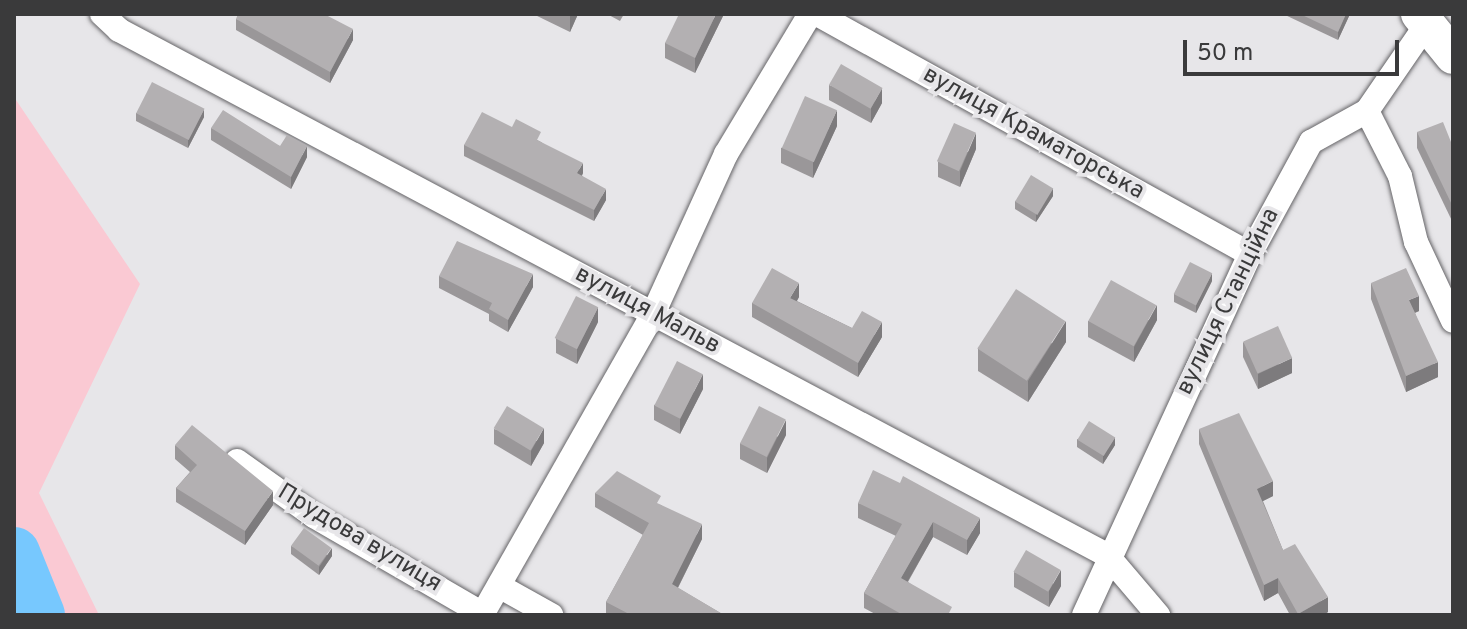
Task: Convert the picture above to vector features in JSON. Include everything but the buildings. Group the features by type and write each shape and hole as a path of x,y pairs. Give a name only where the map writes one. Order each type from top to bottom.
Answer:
{"street":[{"path":"482,614 653,314 726,154 810,14"},
{"name":"вулиця Краматорська","path":"817,14 1250,254"},
{"path":"1422,21 1453,56"},
{"name":"вулиця Станційна","path":"1084,615 1107,555 1250,254 1311,142 1367,111 1422,21"},
{"name":"вулиця Мальв","path":"110,22 1107,555 1158,615"},
{"path":"1367,111 1400,176 1416,242 1453,321"},
{"name":"Прудова вулиця","path":"237,461 314,516 482,614"},
{"path":"499,586 551,615"}],"shaded area":[{"path":"14,97 140,284 39,493 99,615 14,615"}],"waterway":[{"path":"14,553 39,615"}]}
